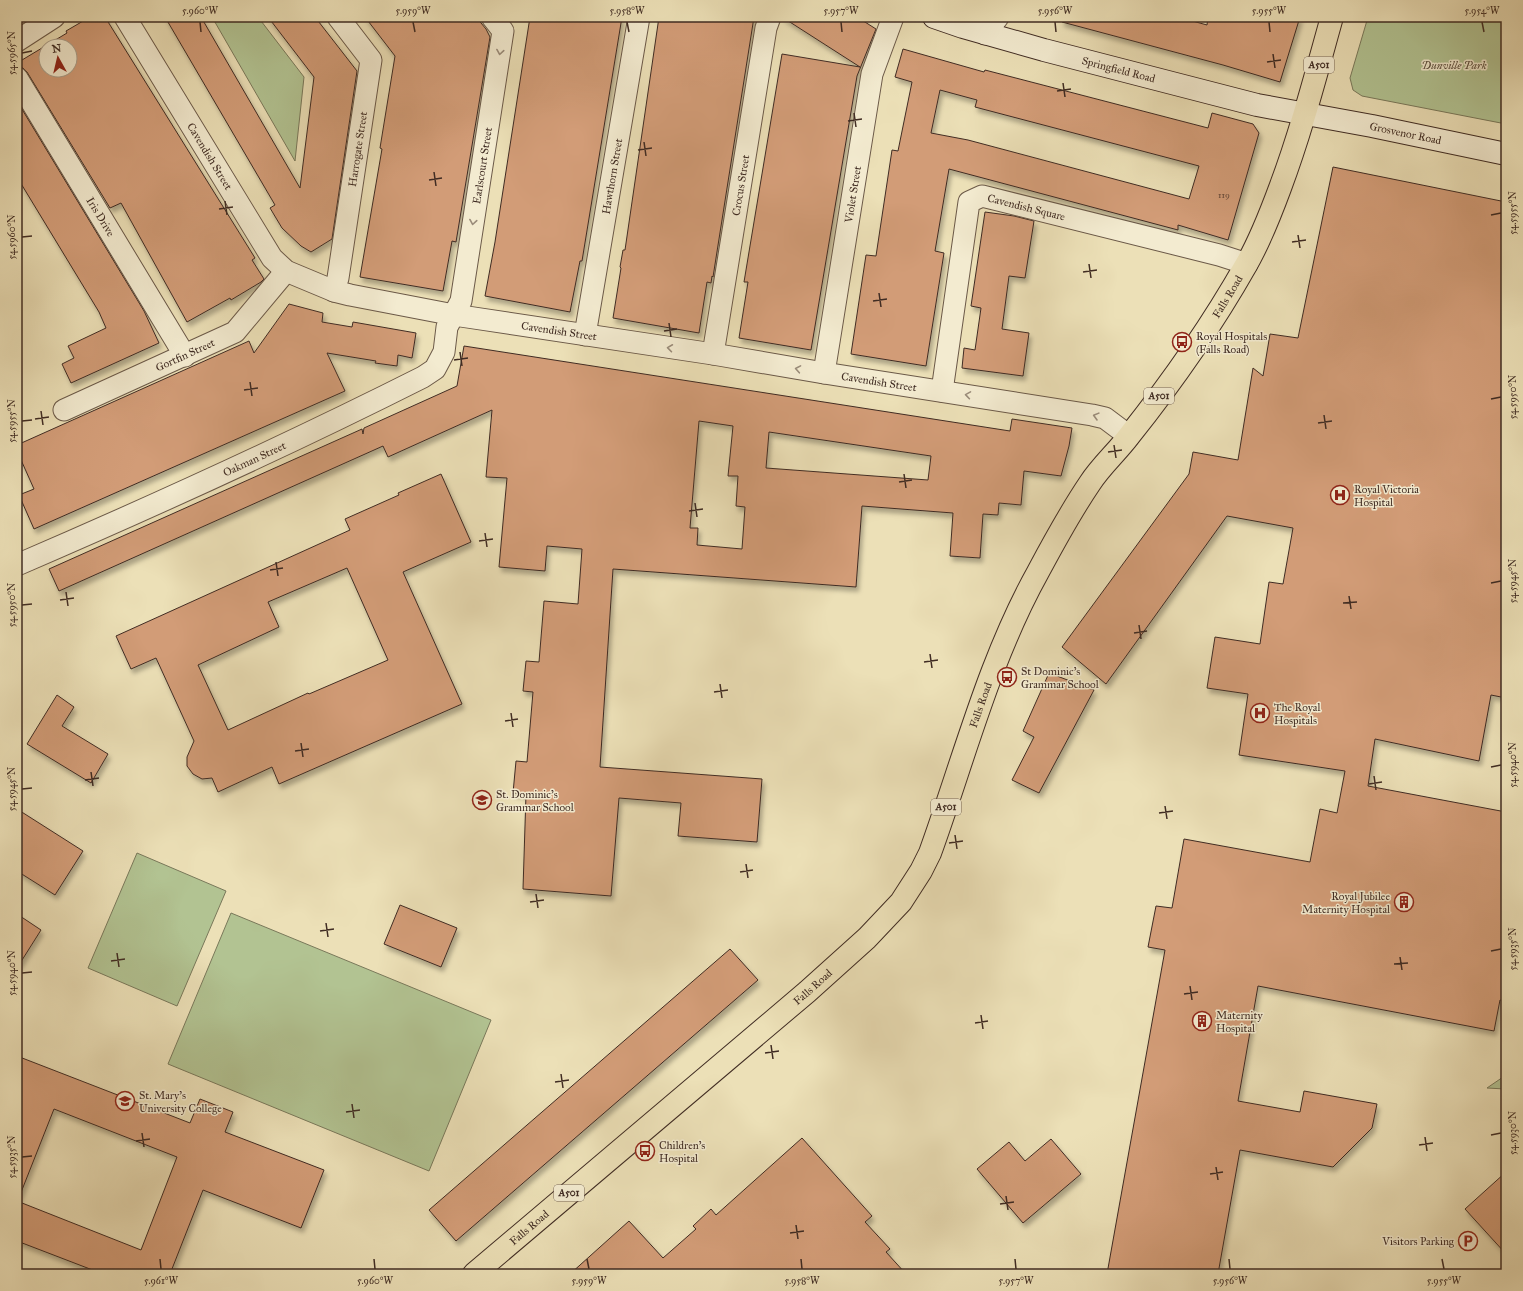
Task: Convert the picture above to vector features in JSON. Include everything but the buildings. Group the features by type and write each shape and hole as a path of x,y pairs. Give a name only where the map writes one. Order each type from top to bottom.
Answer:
{"main road":[{"name":"Springfield Road","path":"934,17 992,26 1251,103 1306,113"},
{"name":"Falls Road","path":"474,1274 807,992 868,938 901,902 930,853 999,654 1019,608 1056,539 1091,482 1129,436 1186,359 1222,307 1265,229 1306,113 1332,17"},
{"name":"Grosvenor Road","path":"1306,113 1506,154"}],"street":[{"path":"17,41 54,17"},
{"name":"Cavendish Street","path":"125,17 272,258 286,271 334,291 454,315 713,354 824,374 1092,415 1105,418 1129,436"},
{"name":"Harrogate Street","path":"334,291 338,278 371,60 338,17"},
{"name":"Earlscourt Street","path":"454,315 461,301 503,31 492,17"},
{"name":"Hawthorn Street","path":"585,335 639,17"},
{"name":"Crocus Street","path":"713,354 764,36 770,17"},
{"name":"Violet Street","path":"824,374 872,74 893,17"},
{"name":"Iris Drive","path":"17,78 185,356"},
{"name":"Cavendish Square","path":"942,391 969,202 982,196 1219,255 1247,264"},
{"name":"Gortfin Street","path":"64,410 235,332 286,271"},
{"name":"Oakman Street","path":"17,565 128,517 315,431 423,378 435,369 444,352 447,327 454,315"}],"green space":[{"path":"212,17 258,17 304,77 295,161"},
{"name":"Dunville Park","path":"1368,17 1506,17 1506,124 1362,96 1353,90 1350,78"},
{"path":"137,853 226,891 177,1006 88,968"},
{"path":"231,913 491,1020 429,1171 168,1064"},
{"path":"1506,1075 1505,1089 1487,1088"}],"place":[{"name":"Royal Hospitals (Falls Road)","path":"1182,342"},
{"name":"Royal Victoria Hospital","path":"1340,495"},
{"name":"St Dominic's Grammar School","path":"1007,677"},
{"name":"The Royal Hospitals","path":"1260,713"},
{"name":"St. Dominic's Grammar School","path":"482,800"},
{"name":"Royal Jubilee Maternity Hospital","path":"1404,902"},
{"name":"Maternity Hospital","path":"1202,1021"},
{"name":"St. Mary's University College","path":"125,1101"},
{"name":"Children's Hospital","path":"645,1151"},
{"name":"Visitors Parking","path":"1468,1241"}]}
